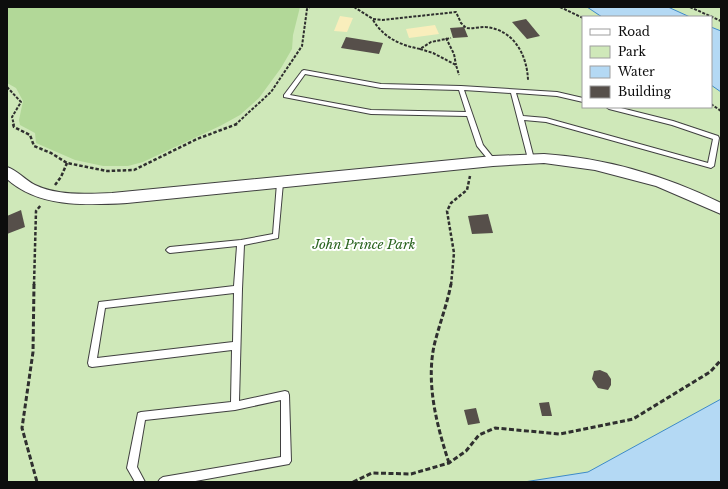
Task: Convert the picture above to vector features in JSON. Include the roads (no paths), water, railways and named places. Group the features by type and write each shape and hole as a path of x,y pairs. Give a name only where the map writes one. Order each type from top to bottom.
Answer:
{"street":[{"path":"7,172 26,186 48,195 91,199 127,198 493,161 550,159 592,165 650,179 721,209"}],"lane":[{"path":"469,114 371,112 286,96 304,72 381,86 461,88 557,94 582,100"},
{"path":"461,88 480,146 493,161"},
{"path":"513,91 531,159"},
{"path":"520,118 546,120 711,166 716,138 673,123 613,108"},
{"path":"170,250 241,243 276,236 280,183"},
{"path":"235,406 238,289 241,243"},
{"path":"237,345 92,363 102,305 238,289"},
{"path":"140,482 132,468 141,416 235,406 285,395 286,461 163,482"}],"water":[{"path":"587,7 668,7 688,16 600,16"},
{"path":"712,27 721,31 721,92 712,86"},
{"path":"721,399 721,482 524,482 588,472"}],"park label":[{"name":"John Prince Park","path":"364,244"}]}
